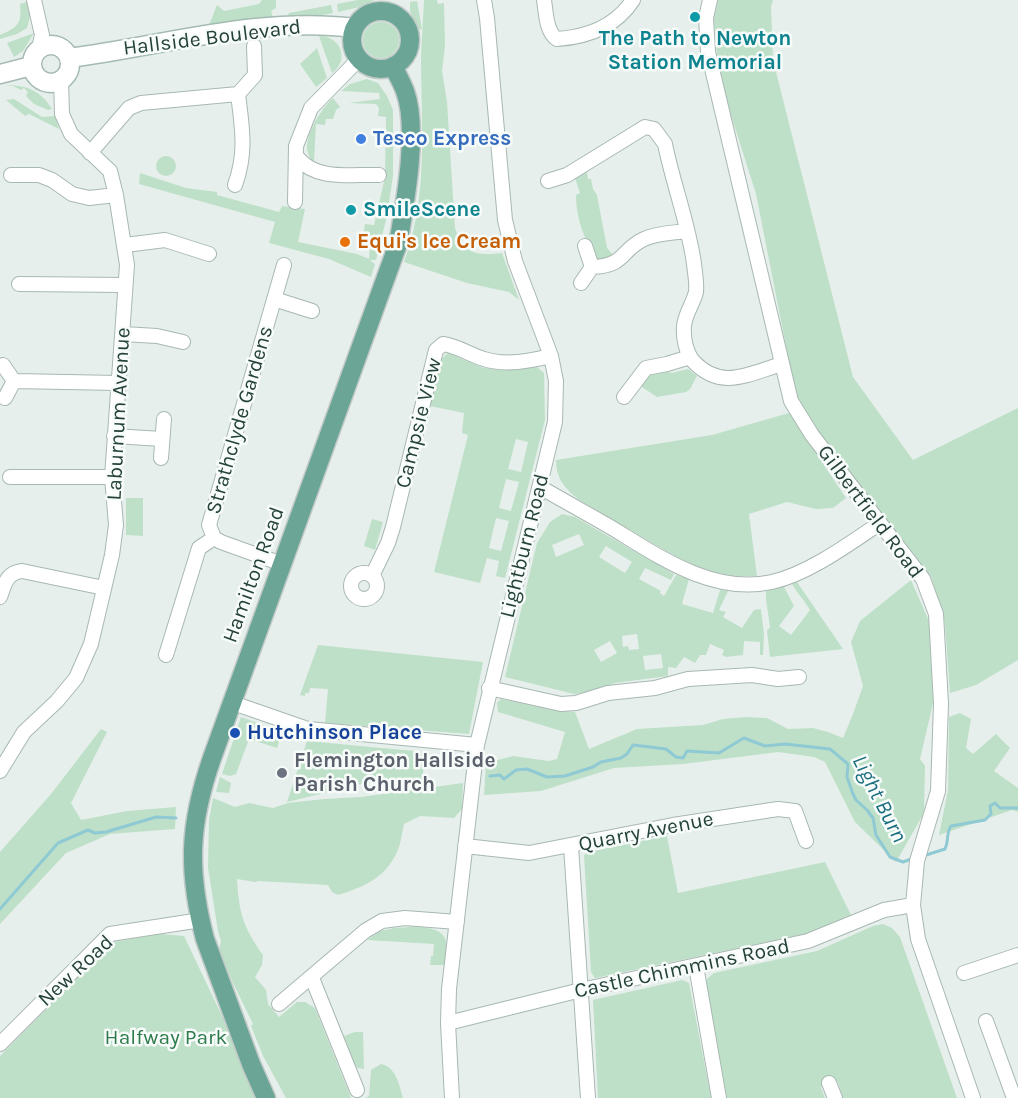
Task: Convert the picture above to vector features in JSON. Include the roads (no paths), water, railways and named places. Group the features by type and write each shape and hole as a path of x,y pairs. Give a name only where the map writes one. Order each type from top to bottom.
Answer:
{"main road":[{"path":"392,6 407,28 410,40 407,51 402,60 393,66 384,69 366,65 354,52 352,42 354,28 363,17 392,6"},
{"name":"Hamilton Road","path":"267,1098 247,1053 201,920 192,863 194,823 199,797 398,244 408,181 410,121 406,93 393,66"}],"street":[{"path":"34,0 42,35 31,66 35,76 42,81 50,84 61,80 69,70 69,58 60,46 49,44 39,48"},
{"name":"Lightburn Road","path":"452,1098 448,1023 449,990 477,745 555,422 556,381 551,356 515,261 505,220 488,18 484,0"},
{"path":"544,0 550,30 553,37 558,39 588,35 609,24 627,9 633,0"},
{"name":"Gilbertfield Road","path":"710,0 706,18 708,52 791,401 812,435 923,579 936,614 941,704 938,791 917,861 913,905 918,939 973,1098"},
{"name":"Hallside Boulevard","path":"69,58 240,31 324,25 354,28"},
{"path":"90,153 129,108 141,103 238,94 255,75 254,46"},
{"path":"296,202 298,158 296,146 311,108 359,59"},
{"path":"0,74 31,66"},
{"name":"Laburnum Avenue","path":"0,771 24,732 57,701 76,678 91,644 112,555 116,525 112,477 127,265 125,245 110,171 71,135 62,114 61,80"},
{"path":"235,185 242,165 244,138 238,94"},
{"path":"548,181 567,175 645,127 654,129 665,144 694,262 696,290 685,318 684,329 690,357 708,375 732,379 782,364"},
{"path":"298,158 305,167 316,172 379,175"},
{"path":"11,175 39,175 52,180 72,194 89,198 116,195"},
{"path":"581,282 592,267 619,260 643,239 686,231"},
{"path":"125,245 165,240 209,254"},
{"path":"585,246 592,267"},
{"name":"Strathclyde Gardens","path":"282,564 221,542 214,538 209,525 284,266"},
{"path":"19,284 125,285"},
{"path":"274,299 312,311"},
{"path":"123,334 157,336 183,342"},
{"name":"Campsie View","path":"372,576 393,527 436,350 443,344 452,345 483,359 505,362 535,360 551,356"},
{"path":"624,397 646,368 690,357"},
{"path":"3,365 14,381"},
{"path":"14,381 118,383"},
{"path":"5,398 14,381"},
{"path":"161,458 164,420"},
{"path":"114,436 162,439"},
{"path":"10,477 112,477"},
{"path":"540,487 686,571 723,583 745,586 773,582 795,574 880,523"},
{"path":"166,655 199,548 214,538"},
{"path":"0,597 8,577 13,572 22,571 104,588"},
{"path":"489,688 561,704 576,703 608,693 655,688 688,680 752,675 778,679 799,677"},
{"path":"233,703 308,729 477,745"},
{"name":"Quarry Avenue","path":"465,846 529,853 673,825 778,809 795,811 807,841"},
{"path":"571,846 588,1098"},
{"name":"Castle Chimmins Road","path":"448,1023 581,990 808,941 884,910 913,905"},
{"path":"279,1004 365,931 382,921 405,918 457,922"},
{"name":"New Road","path":"0,1044 110,934 201,920"},
{"path":"964,973 1018,955"},
{"path":"696,966 719,1098"},
{"path":"312,978 357,1090"},
{"path":"986,1021 1016,1098"},
{"path":"829,1083 835,1098"}],"waterway":[{"name":"Light Burn","path":"490,776 500,775 504,779 516,770 527,769 547,777 565,776 601,762 621,758 633,745 666,749 676,757 683,758 687,751 719,753 744,738 765,746 785,744 830,749 848,764 847,777 853,794 873,818 876,835 890,857 903,862 914,858"},
{"name":"Light Burn","path":"923,856 945,849 951,826 985,820 991,814 990,806 995,803 1000,808 1018,808"},
{"name":"Light Burn","path":"0,909 58,843 88,830 95,833 106,832 156,817 176,818"}],"place":[{"name":"The Path to Newton Station Memorial","path":"695,17"},
{"name":"Tesco Express","path":"361,139"},
{"name":"SmileScene","path":"351,210"},
{"name":"Equi's Ice Cream","path":"345,242"},
{"name":"Hutchinson Place","path":"235,733"},
{"name":"Flemington Hallside Parish Church","path":"282,773"}],"park label":[{"name":"Halfway Park","path":"166,1038"}]}
